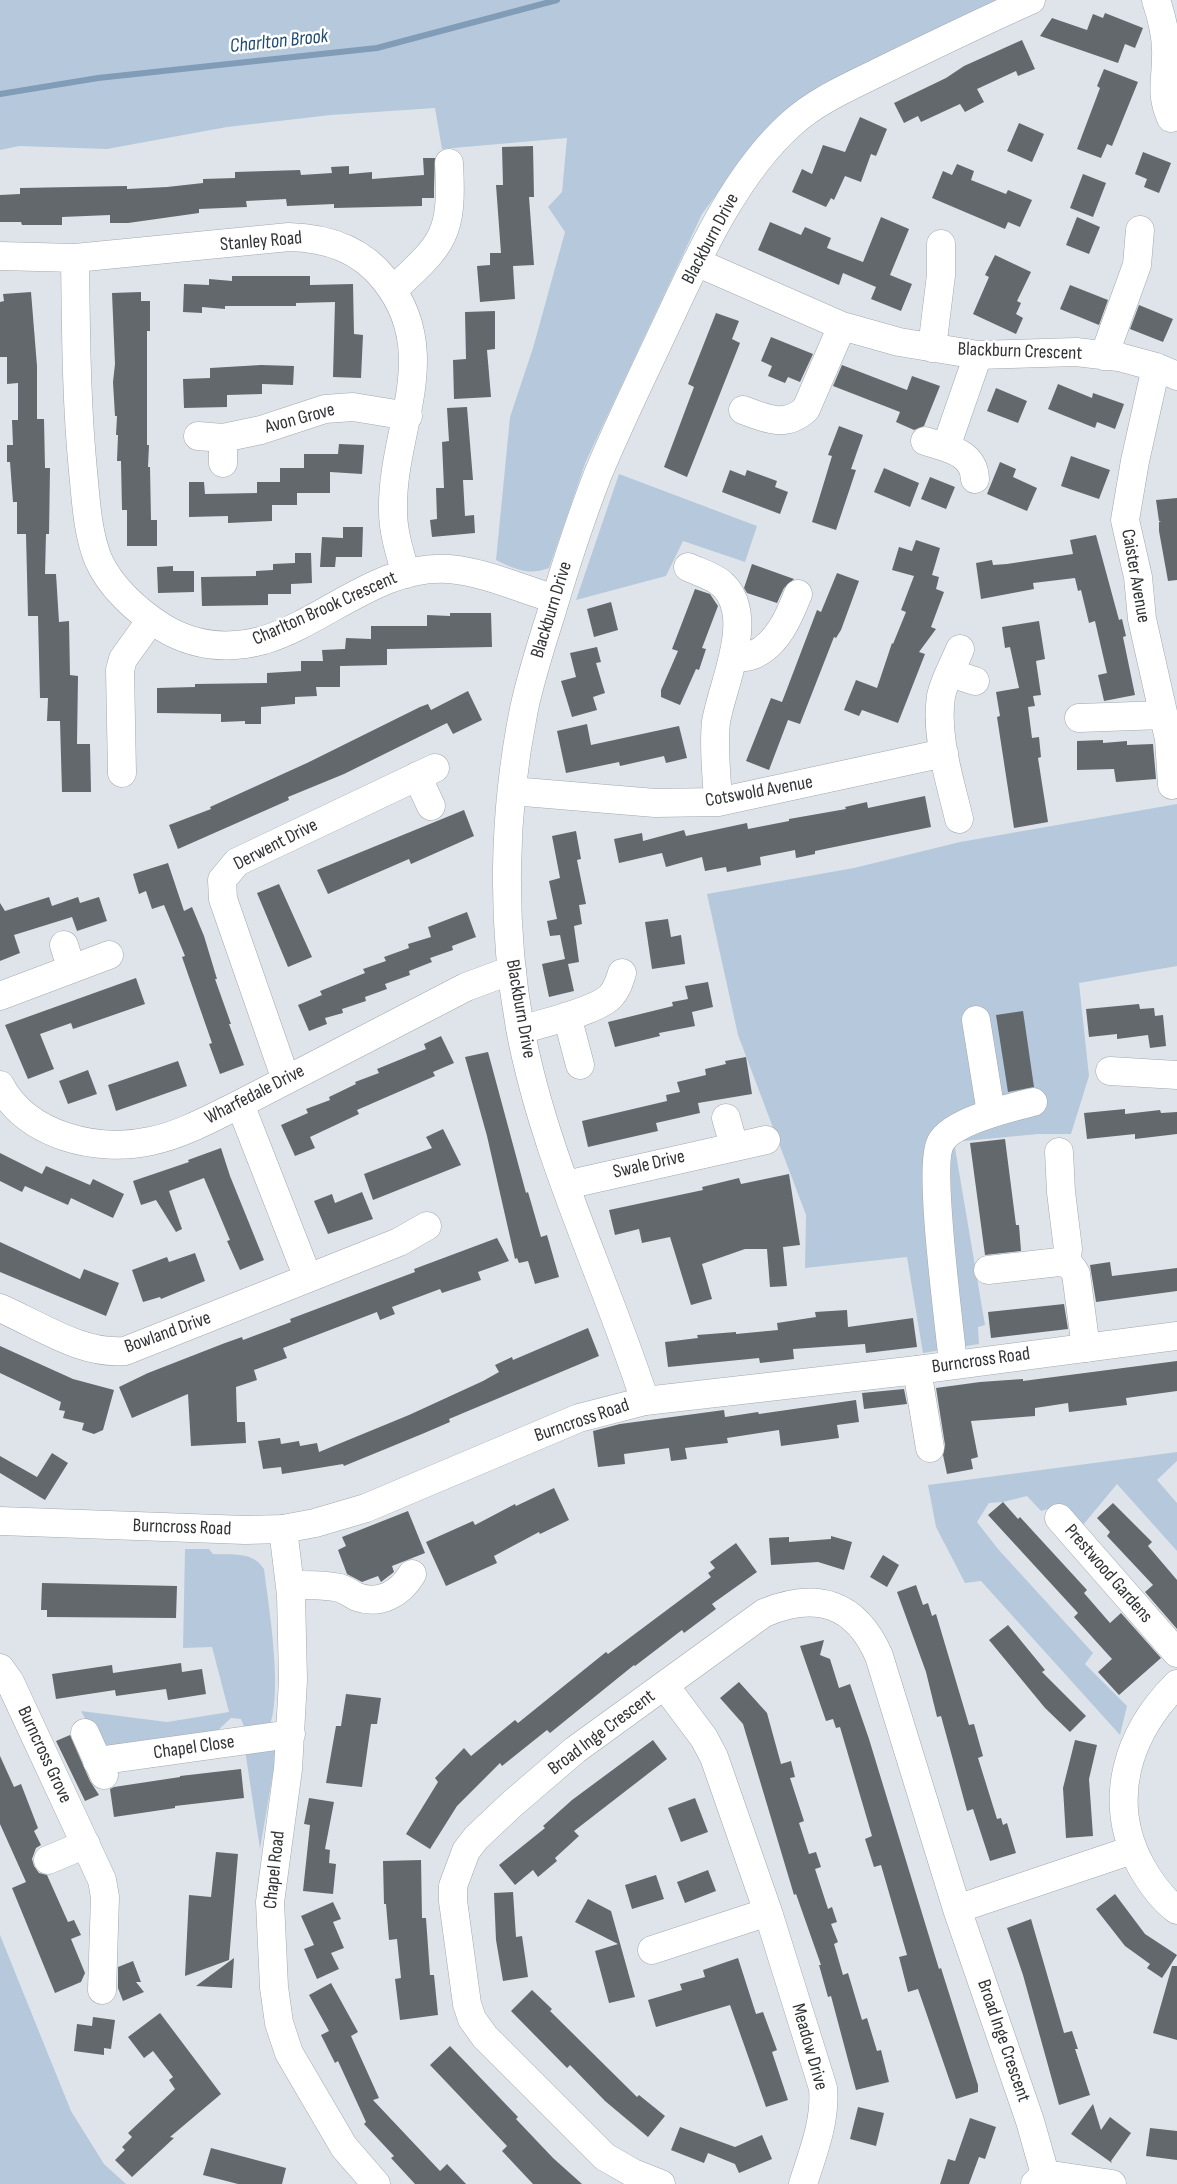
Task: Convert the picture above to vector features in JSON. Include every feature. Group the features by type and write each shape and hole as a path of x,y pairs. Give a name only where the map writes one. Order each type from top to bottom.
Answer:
{"street":[{"name":"Blackburn Drive","path":"645,1401 625,1339 566,1185 542,1111 521,1030 512,970 508,856 512,791 524,709 572,545 599,472 696,262 737,190 758,158 799,117 814,105 966,28 1031,0"},
{"path":"1156,0 1162,19 1166,57 1163,96 1171,118"},
{"path":"393,290 430,257 444,236 450,207 449,164"},
{"path":"1104,356 1137,265 1140,230"},
{"name":"Stanley Road","path":"0,256 74,258 289,237 313,238 353,251 374,266 393,290 406,314 412,334 414,373 408,416 394,483 393,512 397,542 406,574"},
{"path":"932,348 941,275 941,244"},
{"name":"Charlton Brook Crescent","path":"74,258 76,370 81,452 92,541 99,560 109,577 137,610 151,620 170,632 193,642 218,646 242,646 299,626 380,583 406,574 448,569 468,573 555,599"},
{"name":"Blackburn Crescent","path":"696,262 842,326 899,342 978,355 1076,352 1104,356 1166,372"},
{"path":"743,410 773,421 788,421 799,416 806,409 842,326"},
{"path":"975,479 971,462 964,456 935,444 978,355"},
{"name":"Caister Avenue","path":"1166,372 1135,461 1126,520 1138,578 1142,619 1168,738 1172,785"},
{"name":"Avon Grove","path":"215,446 325,409 352,407 408,416"},
{"path":"688,567 721,582 732,598 737,614 737,664 716,724 718,802"},
{"path":"737,664 776,638 789,617 798,594"},
{"path":"737,614 766,626"},
{"path":"122,773 120,670 123,659 151,620"},
{"path":"959,819 944,753 941,704 942,695 962,668"},
{"path":"1079,718 1163,715"},
{"name":"Cotswold Avenue","path":"512,791 656,803 718,802 944,753"},
{"name":"Derwent Drive","path":"286,1080 223,899 222,880 237,862 426,772 431,806"},
{"path":"0,996 67,956 108,955"},
{"name":"Wharfedale Drive","path":"2,1095 21,1114 39,1126 60,1134 106,1144 132,1144 154,1141 208,1120 466,987 512,970"},
{"path":"521,1030 598,1006 610,997 618,986 622,973"},
{"path":"567,1016 580,1065"},
{"path":"976,1020 991,1113"},
{"path":"1110,1071 1177,1076"},
{"path":"953,1364 936,1192 935,1157 940,1142 949,1132 991,1113 1033,1102"},
{"path":"240,1104 308,1278"},
{"path":"726,1118 734,1146"},
{"name":"Swale Drive","path":"566,1185 766,1140"},
{"path":"1059,1152 1061,1192 1068,1249 1066,1263"},
{"name":"Bowland Drive","path":"0,1308 89,1349 109,1352 126,1350 399,1242 427,1226"},
{"path":"988,1270 1066,1263 1072,1267 1076,1274 1086,1348"},
{"name":"Burncross Road","path":"0,1521 246,1530 283,1529 315,1523 366,1508 579,1418 645,1401 917,1370 1177,1336"},
{"path":"917,1370 930,1448"},
{"name":"Prestwood Gardens","path":"1059,1518 1177,1653"},
{"name":"Chapel Road","path":"283,1529 290,1585 293,1680 291,1734 270,1902 270,1946 279,2023 289,2053 324,2115 344,2147 376,2184"},
{"path":"290,1585 327,1586 342,1589 368,1600 382,1599 392,1595 406,1584 412,1574"},
{"name":"Broad Inge Crescent","path":"661,2184 633,2173 605,2157 492,2044 472,2019 467,2004 453,1901 453,1886 466,1851 476,1838 575,1750 764,1613 783,1605 811,1602 838,1608 855,1618 870,1637 879,1656 957,1909 1030,2121 1040,2179"},
{"name":"Burncross Grove","path":"0,1668 10,1682 102,1880 105,1897 102,1990"},
{"path":"1177,1684 1154,1710 1128,1760 1123,1786 1125,1818 1132,1850 1147,1877 1170,1905 1177,1910"},
{"name":"Meadow Drive","path":"665,1686 704,1738 714,1757 768,1912 823,2088 822,2121 803,2184"},
{"name":"Chapel Close","path":"85,1733 100,1768 291,1734"},
{"path":"48,1860 86,1844"},
{"path":"957,1909 1132,1850"},
{"path":"652,1950 768,1912"},
{"path":"1040,2179 1112,2184"}],"shaded area":[{"path":"0,0 998,0 821,85 777,121 735,170 702,214 586,461 549,568 528,571 516,569 496,560 510,417 533,348 565,232 548,207 562,192 567,138 442,149 435,108 331,115 227,127 107,149 19,146 0,150"},
{"path":"619,474 757,526 745,562 683,541 666,576 576,600"},
{"path":"1177,804 1177,966 1079,983 1089,1076 1071,1134 1038,1134 954,1142 985,1325 978,1327 979,1344 923,1353 907,1257 805,1268 806,1215 738,1035 707,894 854,868 960,842"},
{"path":"1177,1452 1177,1461 1157,1480 1177,1503 1177,1551 1117,1484 1078,1531 1057,1506 1041,1511 1027,1496 1003,1502 989,1503 977,1522 998,1549 1093,1653 1085,1664 1127,1706 1120,1735 981,1581 965,1583 936,1527 928,1485"},
{"path":"185,1549 209,1549 213,1554 242,1555 254,1559 264,1569 272,1629 275,1675 273,1716 268,1731 245,1729 241,1719 231,1718 215,1733 101,1747 81,1711 167,1722 229,1712 212,1647 183,1648"},
{"path":"270,1748 275,1751 275,1761 260,1849 245,1750"},
{"path":"0,1935 71,2111 104,2164 126,2184 0,2184"}],"building":[{"path":"1105,13 1143,28 1135,48 1125,44 1118,63 1040,36 1052,18 1087,30 1093,14 1103,18"},
{"path":"1022,40 1035,69 1018,76 1016,71 977,89 984,102 965,112 960,104 921,122 918,116 904,123 894,103 946,78 964,66"},
{"path":"1104,69 1138,82 1112,146 1107,144 1101,158 1077,149 1100,88 1097,86"},
{"path":"860,117 887,129 876,156 871,154 861,182 845,176 834,200 831,198 826,207 792,192 802,169 812,174 823,145 845,152"},
{"path":"1019,123 1044,134 1032,162 1007,151"},
{"path":"533,146 534,197 529,197 534,265 513,266 515,299 480,302 477,266 490,265 490,253 501,253 496,185 503,185 502,147"},
{"path":"1143,152 1171,163 1159,193 1144,187 1147,179 1135,174"},
{"path":"423,158 435,158 434,198 422,198 422,206 334,208 334,204 287,206 286,199 246,201 247,207 199,209 199,213 128,223 110,223 110,215 62,217 62,225 22,225 21,222 0,222 0,195 20,194 20,188 127,186 127,189 167,187 203,183 203,179 235,178 235,172 300,170 301,175 332,173 331,167 349,166 349,174 372,172 372,179 424,175"},
{"path":"957,164 974,171 971,180 1006,194 1008,190 1032,200 1020,227 1008,222 1005,229 932,198 943,171 952,175"},
{"path":"1083,174 1106,183 1093,217 1070,208"},
{"path":"881,217 909,229 890,275 912,284 901,311 871,299 876,287 843,273 839,285 758,250 770,222 801,235 805,227 831,238 827,248 863,262"},
{"path":"1077,217 1100,227 1089,254 1066,245"},
{"path":"995,255 1031,272 1017,301 1021,303 1016,314 1023,318 1016,334 973,314 989,277 985,275"},
{"path":"232,276 310,276 310,285 353,284 354,334 363,335 361,378 333,377 335,302 296,303 296,306 225,306 225,309 202,307 202,313 183,312 184,284 209,285 209,279 232,281"},
{"path":"1070,285 1108,300 1099,325 1060,309"},
{"path":"31,292 37,366 37,419 44,419 45,468 50,468 49,534 46,534 45,574 56,574 59,622 69,621 70,675 78,676 77,744 90,744 91,792 62,792 60,721 47,721 48,698 40,698 38,616 28,616 26,534 17,534 17,502 13,502 10,462 7,462 7,445 13,445 12,420 18,420 18,383 7,384 7,357 0,357 0,302 4,301 3,294"},
{"path":"141,292 141,301 150,301 150,331 147,331 147,445 149,445 148,467 150,467 151,520 157,520 157,546 127,546 127,510 122,510 121,461 117,461 118,435 116,435 117,416 115,416 113,382 115,364 112,293"},
{"path":"1139,305 1173,319 1163,342 1130,329"},
{"path":"495,311 495,349 487,350 491,397 454,399 453,360 466,359 465,312"},
{"path":"716,313 739,321 732,339 740,343 687,477 664,467 694,387 688,384"},
{"path":"771,337 813,354 800,382 788,377 785,383 768,376 772,366 761,361"},
{"path":"261,365 294,366 293,385 262,384 262,394 227,395 227,407 184,408 183,379 210,378 210,368"},
{"path":"842,365 907,390 912,376 940,386 924,426 914,430 896,422 900,412 833,386"},
{"path":"1058,384 1092,398 1093,393 1124,404 1115,429 1097,422 1095,428 1048,409"},
{"path":"996,388 1027,401 1018,423 987,411"},
{"path":"467,407 473,480 463,480 465,516 474,515 475,533 432,537 430,520 437,519 436,488 444,488 442,442 449,441 447,408"},
{"path":"839,426 863,435 851,469 856,470 836,530 812,522 832,456 828,455"},
{"path":"339,444 364,445 362,474 330,472 330,493 297,493 297,505 272,505 272,521 228,523 228,516 189,517 189,482 204,482 205,494 257,493 257,482 280,482 280,468 304,468 304,454 338,454"},
{"path":"1071,456 1110,470 1099,499 1061,486"},
{"path":"1000,462 1016,469 1013,477 1037,488 1027,511 987,494"},
{"path":"884,468 919,483 910,507 874,492"},
{"path":"730,470 745,476 747,470 777,481 775,487 788,492 780,514 722,492"},
{"path":"930,477 955,487 946,509 921,499"},
{"path":"1177,498 1177,580 1168,581 1159,531 1159,522 1161,522 1159,521 1156,500"},
{"path":"343,527 363,527 362,557 336,557 335,567 320,567 322,537 343,538"},
{"path":"1096,535 1119,620 1122,619 1126,636 1123,637 1135,695 1104,701 1098,675 1107,673 1095,621 1089,623 1081,590 1078,591 1075,578 1033,583 1034,589 981,599 976,563 992,560 993,565 1007,564 1073,554 1070,540"},
{"path":"916,540 940,548 932,575 939,577 936,589 944,592 931,627 936,629 919,652 925,654 898,723 862,710 859,716 844,710 856,680 877,688 892,643 906,612 901,610 914,576 892,570 899,547 912,551"},
{"path":"295,553 311,553 312,583 291,584 291,594 268,594 268,605 202,606 201,577 256,576 256,571 273,570 273,564 295,563"},
{"path":"752,564 794,579 784,588 777,603 747,593 744,588"},
{"path":"173,566 173,571 194,571 194,592 158,593 157,567"},
{"path":"837,573 859,581 841,630 836,638 834,637 800,724 788,720 769,770 746,761 771,698 782,702 817,610 821,612"},
{"path":"695,589 710,594 718,606 702,648 706,649 699,670 696,669 680,705 661,697 661,690 678,651 672,649"},
{"path":"611,602 618,630 594,637 587,609"},
{"path":"450,613 491,613 492,647 387,649 387,665 340,666 340,687 316,687 317,696 295,697 295,704 261,707 261,724 245,724 245,721 221,722 221,714 157,713 157,688 195,687 195,684 267,683 267,673 301,671 301,661 323,661 322,650 345,649 346,638 371,639 371,626 427,626 427,615 450,616"},
{"path":"1039,621 1045,659 1036,661 1041,695 1033,696 1035,706 1028,707 1032,738 1039,737 1041,757 1038,758 1048,822 1014,828 997,717 1000,716 996,692 1019,688 1010,647 1005,648 1002,627"},
{"path":"597,647 601,662 596,663 605,693 593,697 597,710 572,717 561,681 576,677 570,653"},
{"path":"468,691 482,720 453,734 447,723 344,774 288,797 289,800 178,849 169,825 211,809 210,807 307,763 420,707 428,704 431,710"},
{"path":"587,724 591,745 679,726 687,758 666,763 664,756 620,766 619,762 566,773 557,731"},
{"path":"1103,740 1103,743 1127,741 1127,745 1153,744 1156,779 1116,782 1114,769 1077,770 1077,741"},
{"path":"925,796 931,827 815,851 815,854 796,858 795,850 760,857 761,865 727,872 726,867 705,871 702,857 666,867 662,853 619,863 614,839 642,833 643,841 684,830 686,836 747,823 748,829 789,821 789,819 846,809 845,807 867,802 868,808"},
{"path":"464,810 474,836 411,864 409,859 328,894 317,870"},
{"path":"576,831 581,859 577,860 586,904 579,905 582,924 574,926 579,962 568,964 574,991 549,997 542,964 565,959 560,935 550,936 547,921 557,919 549,881 560,878 552,836"},
{"path":"168,863 184,911 192,907 204,936 217,979 215,979 244,1065 220,1074 209,1044 212,1043 182,957 185,956 164,905 152,909 146,891 139,894 133,874"},
{"path":"279,884 312,957 288,967 257,893"},
{"path":"49,897 52,906 78,897 80,903 99,897 107,921 77,931 72,917 14,935 20,953 0,961 0,903 5,911"},
{"path":"467,912 476,937 452,946 453,950 430,958 432,962 409,971 410,975 385,984 387,989 365,997 366,1001 342,1009 343,1013 325,1018 327,1024 309,1031 298,1005 322,995 320,991 365,973 363,969 386,961 384,957 409,948 408,944 431,937 428,927"},
{"path":"668,919 671,937 681,935 685,964 652,969 645,922"},
{"path":"136,978 145,1004 73,1029 71,1023 40,1034 54,1069 28,1079 5,1025"},
{"path":"708,982 713,1007 692,1012 695,1026 659,1033 660,1036 615,1047 608,1022 673,1006 672,1002 688,999 685,986"},
{"path":"1139,1004 1140,1009 1154,1008 1155,1016 1163,1015 1166,1046 1150,1048 1148,1035 1117,1039 1117,1034 1089,1037 1086,1009"},
{"path":"1023,1011 1034,1087 1008,1092 996,1015"},
{"path":"441,1036 454,1063 433,1072 435,1076 357,1110 359,1114 310,1137 315,1148 295,1156 281,1125 308,1113 306,1109 330,1100 329,1097 356,1084 355,1082 379,1073 377,1069 426,1049 424,1044"},
{"path":"488,1052 526,1193 528,1192 541,1237 547,1235 559,1277 535,1284 528,1261 519,1263 517,1258 515,1259 487,1136 465,1057"},
{"path":"746,1057 752,1094 698,1103 700,1113 656,1123 658,1131 588,1147 582,1121 667,1101 666,1095 680,1092 677,1082 706,1075 705,1069 726,1064 725,1061"},
{"path":"178,1061 187,1086 116,1111 108,1085"},
{"path":"88,1070 97,1094 68,1104 59,1081"},
{"path":"1125,1109 1125,1114 1160,1110 1161,1113 1177,1112 1177,1134 1135,1139 1135,1134 1087,1139 1084,1113"},
{"path":"443,1129 461,1165 373,1200 364,1174 432,1148 426,1137"},
{"path":"1005,1139 1016,1225 1019,1225 1021,1251 985,1255 970,1143"},
{"path":"221,1148 230,1176 264,1260 240,1270 227,1241 230,1240 204,1178 169,1191 182,1229 176,1232 156,1200 141,1205 133,1181 189,1162 188,1160"},
{"path":"0,1153 42,1174 46,1166 90,1185 93,1179 124,1194 113,1218 71,1198 68,1205 25,1186 22,1192 0,1181"},
{"path":"789,1174 800,1245 783,1247 787,1286 770,1287 767,1249 745,1249 702,1264 712,1299 691,1305 670,1237 642,1243 639,1229 615,1235 609,1210 703,1190 702,1187 739,1178 741,1184"},
{"path":"362,1192 373,1219 328,1234 314,1201 332,1194 335,1203"},
{"path":"497,1238 509,1261 478,1272 481,1280 442,1293 440,1289 392,1307 395,1314 380,1320 377,1312 283,1348 287,1358 254,1370 257,1380 236,1387 237,1422 245,1422 246,1443 191,1446 188,1394 132,1418 119,1387 148,1373 225,1343 242,1337 243,1340 291,1322 290,1319 415,1272 414,1269"},
{"path":"0,1242 80,1279 84,1269 119,1283 106,1316 0,1272"},
{"path":"195,1253 205,1281 161,1299 160,1297 143,1302 132,1270 167,1257 169,1262"},
{"path":"1110,1262 1112,1276 1177,1268 1177,1291 1096,1302 1090,1265"},
{"path":"1064,1304 1068,1329 991,1338 988,1312"},
{"path":"847,1310 848,1327 913,1318 917,1347 866,1353 865,1344 793,1349 794,1359 760,1363 759,1358 668,1367 665,1342 698,1338 697,1335 778,1330 777,1323 816,1317 815,1312"},
{"path":"588,1328 599,1356 449,1419 450,1422 344,1466 343,1464 282,1474 281,1467 263,1469 258,1441 280,1438 281,1444 299,1441 300,1446 317,1443 319,1452 409,1415 483,1381 499,1372 495,1365 512,1357 513,1360"},
{"path":"0,1346 73,1379 114,1390 103,1430 94,1434 82,1430 84,1423 63,1418 65,1411 59,1410 61,1402 0,1373"},
{"path":"1177,1361 1177,1391 1126,1398 1127,1405 1069,1412 1068,1403 1035,1408 1035,1416 971,1421 978,1457 971,1459 973,1469 947,1474 943,1455 945,1445 936,1388 980,1382 1023,1379 1023,1381"},
{"path":"904,1389 907,1404 864,1409 862,1393"},
{"path":"856,1400 859,1422 837,1425 839,1438 781,1446 779,1430 727,1438 728,1443 685,1448 687,1459 671,1461 669,1448 624,1454 625,1464 598,1467 593,1431 620,1424 724,1410 725,1417"},
{"path":"52,1453 68,1463 45,1500 0,1473 0,1456 37,1477"},
{"path":"554,1488 569,1520 540,1534 539,1532 494,1556 497,1563 446,1586 426,1542 473,1521 475,1525 515,1504 516,1506"},
{"path":"1003,1502 1018,1519 1020,1517 1087,1590 1084,1593 1110,1623 1121,1613 1161,1658 1119,1695 1098,1672 1112,1659 1074,1617 1078,1613 988,1515"},
{"path":"1113,1503 1152,1542 1148,1546 1177,1580 1177,1629 1145,1592 1153,1585 1107,1536 1110,1532 1097,1518"},
{"path":"408,1511 425,1553 392,1566 394,1572 381,1582 378,1576 362,1582 347,1574 338,1550 346,1546 342,1537"},
{"path":"831,1536 852,1542 844,1570 818,1562 771,1565 769,1538 789,1537 789,1542 831,1539"},
{"path":"736,1543 757,1572 712,1604 716,1609 684,1633 682,1630 634,1665 550,1733 547,1730 502,1766 500,1763 457,1806 430,1849 406,1834 438,1782 435,1778 464,1748 471,1756 515,1720 518,1723 606,1652 608,1654 711,1577 708,1573 715,1568 710,1562"},
{"path":"883,1555 899,1565 887,1587 870,1577"},
{"path":"42,1583 177,1586 176,1618 47,1617 47,1610 41,1610"},
{"path":"916,1585 923,1605 928,1603 932,1616 936,1614 969,1725 974,1724 983,1756 978,1758 997,1819 1001,1818 1003,1825 1007,1823 1016,1853 990,1861 973,1809 967,1811 941,1716 937,1717 926,1672 897,1592"},
{"path":"1008,1625 1045,1670 1042,1672 1086,1716 1070,1732 1045,1708 989,1640"},
{"path":"824,1640 820,1655 830,1659 839,1688 850,1684 869,1739 939,1969 941,1968 978,2085 978,2092 956,2099 918,1989 908,1992 899,1957 907,1955 881,1865 874,1867 865,1839 872,1836 840,1727 836,1728 833,1719 826,1721 800,1646"},
{"path":"181,1663 182,1672 202,1669 206,1694 168,1700 166,1689 116,1696 115,1690 56,1699 52,1674 112,1665 113,1673"},
{"path":"739,1682 767,1713 781,1764 791,1761 795,1777 790,1778 804,1821 799,1823 809,1854 816,1852 821,1867 815,1869 828,1909 832,1907 837,1922 831,1924 838,1942 834,1944 843,1975 848,1973 862,2020 867,2018 877,2051 881,2050 889,2082 856,2090 831,1996 828,1997 819,1965 821,1965 796,1894 794,1895 743,1724 720,1698"},
{"path":"346,1694 381,1698 377,1724 371,1724 362,1787 326,1783 336,1726 341,1726"},
{"path":"70,1735 90,1781 99,1795 85,1801 56,1741"},
{"path":"653,1740 667,1759 574,1831 579,1836 555,1858 557,1861 538,1877 533,1870 515,1885 499,1865 545,1828 543,1826 572,1800"},
{"path":"1075,1740 1097,1745 1089,1779 1093,1836 1066,1838 1063,1788"},
{"path":"0,1756 14,1787 21,1784 38,1828 34,1831 41,1845 36,1848 32,1859 34,1866 39,1873 47,1875 68,1922 74,1920 81,1935 71,1939 85,1973 81,1982 55,1993 12,1888 26,1882 0,1824"},
{"path":"241,1769 244,1798 175,1806 175,1808 114,1817 110,1789 114,1787 180,1776"},
{"path":"309,1798 334,1802 325,1849 330,1850 329,1863 336,1864 333,1894 303,1891 310,1825 304,1824"},
{"path":"695,1798 708,1832 681,1842 668,1808"},
{"path":"216,1852 238,1854 229,1960 185,1976 189,1895 211,1897"},
{"path":"421,1860 422,1918 426,1918 430,1975 434,1975 438,2015 400,2020 395,1979 401,1978 397,1939 389,1940 386,1904 384,1904 383,1861"},
{"path":"708,1870 716,1891 685,1903 677,1882"},
{"path":"656,1875 664,1899 632,1909 625,1885"},
{"path":"513,1892 516,1937 522,1936 528,1977 503,1981 496,1940 494,1893"},
{"path":"1115,1894 1145,1934 1177,1955 1162,1978 1147,1968 1150,1964 1125,1946 1096,1909"},
{"path":"588,1899 611,1911 635,1997 609,2003 595,1951 618,1944 575,1922"},
{"path":"333,1902 341,1919 333,1922 344,1948 331,1953 339,1969 317,1979 304,1949 314,1945 301,1916"},
{"path":"1031,1919 1064,2033 1072,2031 1078,2049 1075,2049 1090,2095 1059,2105 1023,1975 1007,1928"},
{"path":"234,1958 232,1988 196,1986"},
{"path":"738,1958 756,2014 763,2012 777,2050 772,2052 788,2100 766,2107 730,2005 656,2027 648,2000 682,1990 680,1984 705,1977 703,1970"},
{"path":"133,1961 141,1982 136,1982 144,1992 123,2001 118,1988 118,1967"},
{"path":"1172,1966 1177,1966 1177,2040 1153,2033"},
{"path":"331,1983 358,2032 351,2036 379,2098 373,2100 440,2171 447,2164 466,2184 415,2184 391,2158 394,2156 364,2124 366,2122 338,2061 335,2063 321,2035 329,2031 309,1995"},
{"path":"532,1990 552,2009 550,2011 637,2097 639,2095 665,2116 648,2137 605,2101 570,2065 567,2068 511,2011"},
{"path":"160,2013 221,2094 170,2137 174,2138 132,2177 115,2160 125,2150 122,2147 132,2137 128,2133 175,2089 169,2080 173,2077 153,2051 144,2058 128,2037"},
{"path":"93,2017 115,2020 111,2049 104,2048 104,2055 74,2051 77,2024 92,2026"},
{"path":"450,2046 518,2117 516,2119 553,2158 582,2184 533,2184 502,2151 507,2146 430,2065"},
{"path":"1093,2104 1101,2130 1110,2117 1131,2133 1111,2161 1112,2163 1071,2134"},
{"path":"858,2107 884,2113 876,2146 850,2139"},
{"path":"970,2118 996,2127 985,2159 979,2157 969,2184 940,2184 948,2159 955,2161"},
{"path":"680,2127 735,2147 762,2135 772,2159 739,2173 735,2164 708,2153 704,2163 671,2150"},
{"path":"1150,2128 1177,2131 1177,2160 1146,2156"},
{"path":"211,2148 286,2168 282,2184 238,2184 203,2175"}],"waterway":[{"name":"Charlton Brook","path":"0,94 98,78 377,48 557,0"}]}
